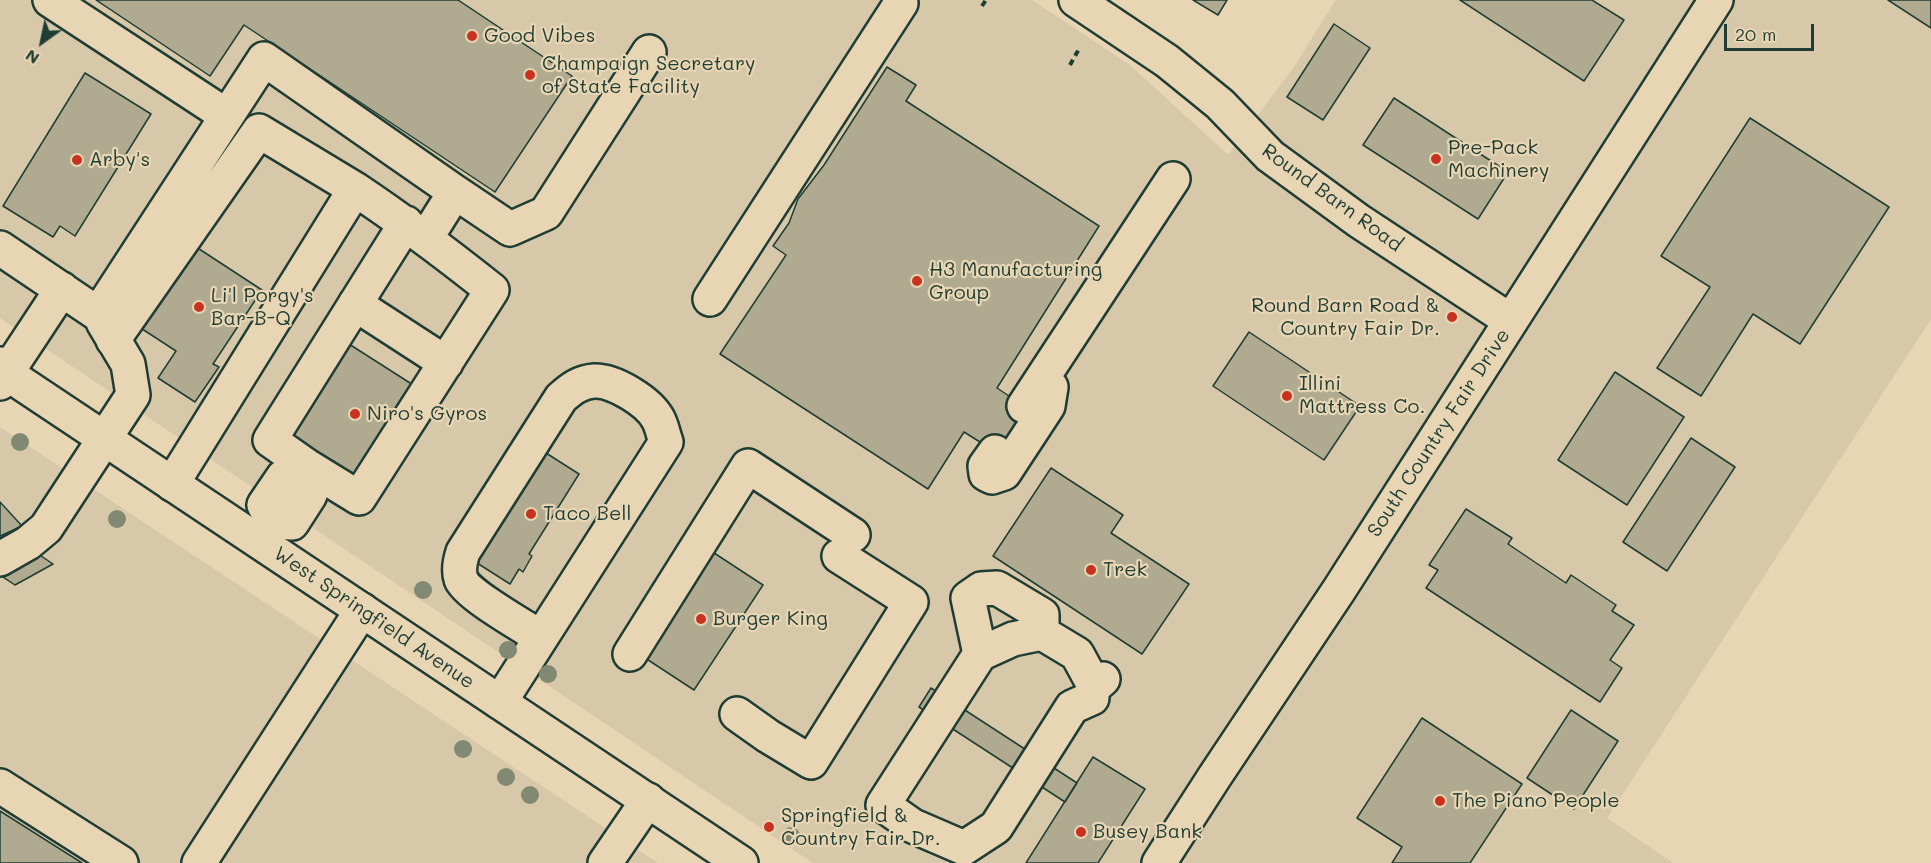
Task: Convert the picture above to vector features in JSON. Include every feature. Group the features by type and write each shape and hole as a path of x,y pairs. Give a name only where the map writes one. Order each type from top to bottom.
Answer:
{"street":[{"path":"50,0 227,116"},
{"name":"Round Barn Road","path":"1076,0 1167,61 1220,104 1270,156 1359,221 1511,321"},
{"name":"South Country Fair Drive","path":"1160,863 1339,590 1716,0"},
{"path":"710,299 902,3"},
{"path":"106,327 192,170 264,59 510,229 546,213 649,52"},
{"path":"106,327 219,187 259,131 355,189 416,230 492,290 359,498 304,472 270,440 350,312 416,230 455,192"},
{"path":"192,170 219,187"},
{"path":"1024,406 1173,178"},
{"path":"172,483 355,189"},
{"path":"0,248 62,290 106,327 128,364 133,395 106,440 46,528 28,543 0,559"},
{"path":"2,373 62,290"},
{"path":"350,312 446,363"},
{"path":"995,452 985,466 986,474 992,477 1004,473 1048,406 1055,359"},
{"name":"West Springfield Avenue","path":"2,373 172,483 266,532 362,610 741,863"},
{"path":"500,702 666,442 658,418 642,401 616,386 596,381 574,387 561,398 463,552 459,566 461,581 478,597 540,637"},
{"path":"630,654 748,466 846,545 911,602 811,762 737,714"},
{"path":"266,532 292,523 306,502 310,495 304,472"},
{"path":"980,654 968,598 981,589 997,588 1042,615 1042,633"},
{"path":"199,863 362,610"},
{"path":"1042,633 1077,654 1099,683 1091,694 1092,698 1072,707 996,827 964,848 913,826 883,805 980,654 1013,639 1042,633"},
{"path":"0,786 121,863"},
{"path":"605,863 648,800"}],"path":[{"path":"982,6 986,0"},
{"path":"1070,65 1080,49"}],"shaded area":[{"path":"0,0 1032,0 1130,65 1228,155 1294,67 1336,0 1931,0 1931,319 1607,818 1673,863 813,863 0,318"},
{"path":"0,427 658,863 0,863"}],"building":[{"path":"96,0 458,0 572,76 495,192 244,25 210,76"},
{"path":"1193,0 1227,0 1218,15"},
{"path":"1460,0 1592,0 1624,20 1584,81"},
{"path":"1888,0 1931,0 1931,28"},
{"path":"1334,24 1370,48 1323,120 1287,97"},
{"name":"H3 Manufacturing Group","path":"887,67 916,85 906,101 1099,226 997,388 1033,412 1004,457 964,432 928,489 720,354 786,255 773,246 789,223 798,199 824,165"},
{"name":"Arby's","path":"85,73 151,114 75,236 60,226 53,237 3,206"},
{"name":"Pre-Pack Machinery","path":"1394,98 1508,172 1478,219 1363,145"},
{"path":"1750,118 1889,207 1800,344 1753,314 1701,396 1657,368 1710,287 1661,256"},
{"name":"Li'l Porgy's Bar-B-Q","path":"190,243 262,290 213,364 219,367 195,402 158,378 176,351 136,325"},
{"name":"Illini Mattress Co.","path":"1249,332 1360,406 1324,460 1213,386"},
{"name":"Niro's Gyros","path":"349,344 421,390 360,484 288,437"},
{"path":"1615,372 1684,417 1627,505 1558,460"},
{"path":"1691,438 1735,467 1667,571 1623,542"},
{"name":"Taco Bell","path":"546,453 579,474 529,554 532,556 523,572 519,569 510,584 477,563"},
{"name":"Trek","path":"1051,468 1123,515 1111,533 1189,584 1142,654 993,556"},
{"path":"0,502 22,526 0,536"},
{"path":"1466,509 1512,538 1508,544 1566,583 1571,575 1616,605 1612,611 1634,625 1610,660 1622,668 1600,702 1426,588 1438,570 1429,565"},
{"path":"7,533 53,564 15,585 0,575 0,536"},
{"name":"Burger King","path":"708,549 763,585 694,690 639,654"},
{"path":"931,688 1077,783 1065,802 919,707"},
{"path":"1571,710 1618,741 1574,809 1527,778"},
{"name":"The Piano People","path":"1422,718 1522,784 1470,863 1392,863 1402,847 1357,818"},
{"name":"Busey Bank","path":"1093,757 1145,789 1098,863 1026,863"},
{"path":"0,811 82,863 0,863"}],"place":[{"name":"Good Vibes","path":"472,36"},
{"name":"Champaign Secretary of State Facility","path":"530,75"},
{"name":"Pre-Pack Machinery","path":"1436,159"},
{"name":"Arby's","path":"77,160"},
{"name":"H3 Manufacturing Group","path":"917,281"},
{"name":"Li'l Porgy's Bar-B-Q","path":"199,307"},
{"name":"Round Barn Road & Country Fair Dr.","path":"1452,317"},
{"name":"Illini Mattress Co.","path":"1287,396"},
{"name":"Niro's Gyros","path":"355,414"},
{"name":"Taco Bell","path":"531,514"},
{"name":"Trek","path":"1091,570"},
{"name":"Burger King","path":"701,619"},
{"name":"The Piano People","path":"1440,801"},
{"name":"Springfield & Country Fair Dr.","path":"769,827"},
{"name":"Busey Bank","path":"1081,832"}]}
